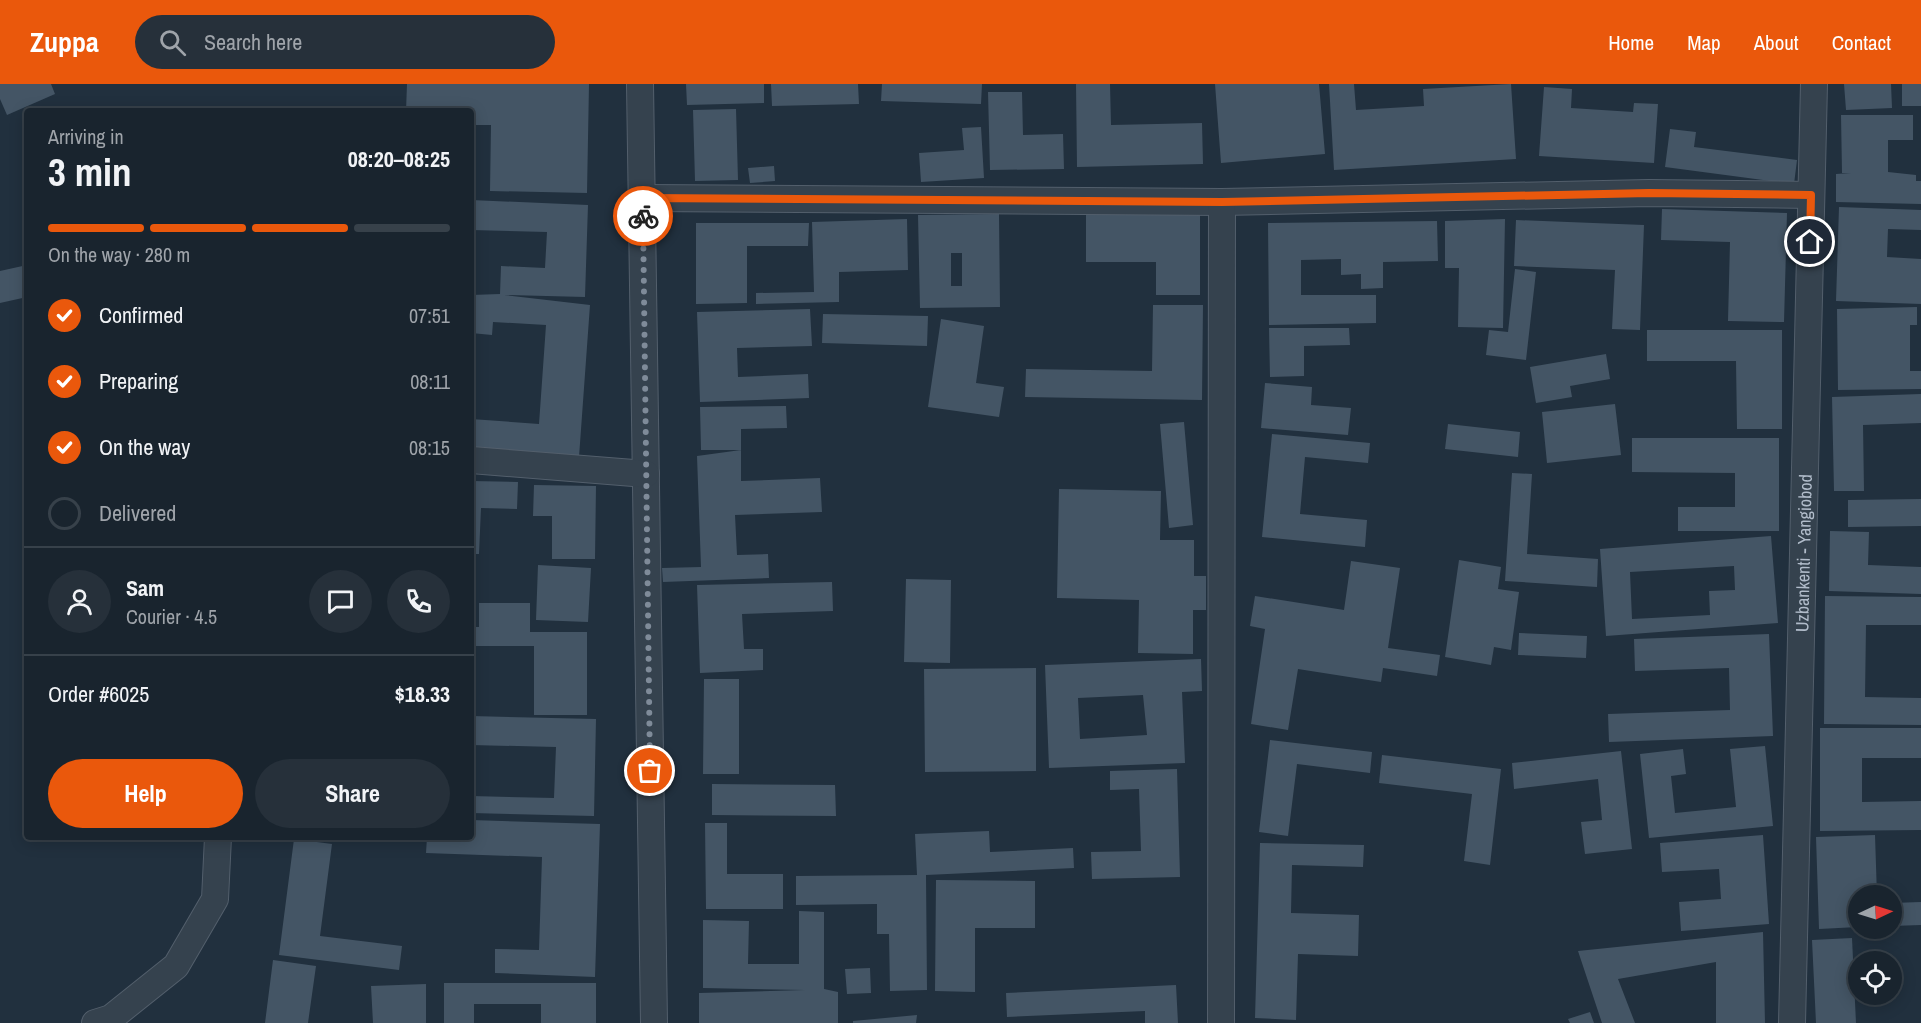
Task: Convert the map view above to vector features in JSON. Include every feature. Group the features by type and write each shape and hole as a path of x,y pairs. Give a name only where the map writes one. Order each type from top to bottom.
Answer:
{"street":[{"path":"640,84 654,1023"},
{"name":"Uzbankenti - Yangiobod","path":"1792,1023 1814,84"},
{"path":"643,198 1222,202 1649,193 1811,195"},
{"path":"1221,1023 1222,202"},
{"path":"474,460 646,474"},
{"path":"95,1023 111,1018 176,966 215,899 218,840"}],"building":[{"path":"0,84 51,84 55,94 7,115 0,99"},
{"path":"407,84 589,84 587,193 490,191 491,125 474,125 474,108 406,108"},
{"path":"686,84 764,84 764,103 687,105"},
{"path":"771,84 858,84 859,104 772,106"},
{"path":"882,84 982,84 981,104 881,101"},
{"path":"1076,84 1110,84 1111,125 1202,123 1203,164 1077,167"},
{"path":"1215,84 1319,84 1325,154 1221,163"},
{"path":"1329,84 1354,84 1356,110 1424,106 1423,89 1511,84 1516,159 1334,170"},
{"path":"1844,84 1891,84 1892,108 1846,110"},
{"path":"1902,84 1921,84 1921,106 1902,106"},
{"path":"1544,87 1572,89 1571,108 1633,112 1634,103 1658,104 1654,163 1539,156"},
{"path":"988,92 1022,92 1023,135 1063,134 1064,169 990,170"},
{"path":"736,109 738,180 695,181 693,110"},
{"path":"1841,115 1913,115 1913,140 1888,140 1888,172 1916,175 1916,181 1921,181 1921,204 1836,202 1836,174 1851,173 1842,173"},
{"path":"981,127 984,178 921,182 919,153 964,150 962,128"},
{"path":"1670,129 1696,132 1694,147 1797,160 1794,184 1665,167"},
{"path":"774,166 775,181 750,183 748,168"},
{"path":"474,200 588,205 585,297 504,295 590,305 579,457 474,449 474,419 539,424 546,325 493,322 492,335 474,333 474,295 500,294 501,266 545,268 547,232 474,230"},
{"path":"1839,207 1921,210 1921,230 1888,229 1887,257 1921,259 1921,304 1836,301"},
{"path":"1662,209 1787,213 1784,322 1728,321 1730,242 1661,240"},
{"path":"1200,212 1200,295 1156,295 1156,262 1086,262 1086,213"},
{"path":"999,214 1000,307 920,308 918,215","holes":["951,253 962,253 962,286 951,286"]},
{"path":"907,219 908,270 839,272 839,302 756,304 756,293 814,292 812,222"},
{"path":"1505,219 1503,328 1458,327 1459,268 1445,268 1445,221"},
{"path":"1516,220 1644,225 1640,330 1612,329 1615,270 1514,266"},
{"path":"1437,221 1438,261 1383,262 1383,288 1361,289 1361,274 1341,275 1341,259 1301,260 1301,295 1376,295 1376,323 1269,325 1268,223"},
{"path":"696,223 809,223 808,246 747,246 747,303 696,304"},
{"path":"24,266 24,298 0,303 0,271"},
{"path":"1515,269 1536,272 1526,360 1486,355 1489,330 1508,332"},
{"path":"1153,305 1203,305 1202,400 1025,397 1026,369 1152,371"},
{"path":"1917,307 1917,325 1910,325 1910,371 1921,371 1921,389 1838,390 1837,309"},
{"path":"810,309 812,346 737,348 738,377 808,374 809,398 700,402 697,312"},
{"path":"823,314 928,316 927,346 822,343"},
{"path":"941,319 984,326 976,383 1004,387 999,417 928,407"},
{"path":"1269,328 1349,328 1350,345 1304,346 1304,376 1270,377"},
{"path":"1647,330 1782,330 1782,429 1737,429 1736,361 1647,361"},
{"path":"1606,354 1610,379 1570,386 1572,397 1536,403 1530,367"},
{"path":"1265,383 1312,387 1311,405 1351,408 1348,435 1261,428"},
{"path":"1921,394 1921,423 1863,425 1864,491 1834,491 1832,397"},
{"path":"1615,404 1621,455 1547,463 1542,412"},
{"path":"786,406 787,428 741,429 741,450 701,450 700,407"},
{"path":"1184,422 1193,525 1169,528 1160,424"},
{"path":"1448,424 1520,432 1518,457 1445,449"},
{"path":"1272,434 1370,443 1368,463 1305,457 1300,514 1367,520 1365,547 1262,537"},
{"path":"1632,438 1779,438 1779,531 1678,531 1678,507 1735,507 1735,473 1632,472"},
{"path":"741,450 741,481 820,478 822,512 735,515 737,555 768,554 769,578 663,582 662,568 701,567 697,456"},
{"path":"1512,473 1532,474 1527,554 1598,559 1597,587 1505,581"},
{"path":"474,481 518,482 517,509 481,508 479,554 474,554"},
{"path":"534,485 596,486 595,559 552,559 552,516 533,516"},
{"path":"1059,489 1161,491 1160,540 1194,540 1194,576 1206,576 1206,610 1193,610 1193,654 1138,653 1139,600 1057,598"},
{"path":"1921,499 1921,526 1848,527 1848,500"},
{"path":"1830,531 1869,532 1868,565 1921,567 1921,594 1829,591"},
{"path":"1771,536 1778,623 1606,636 1600,549","holes":["1734,566 1735,590 1709,591 1710,615 1632,619 1630,572"]},
{"path":"1459,560 1501,567 1498,589 1519,592 1511,650 1494,647 1491,665 1445,657"},
{"path":"1351,561 1400,568 1388,648 1440,655 1437,676 1383,668 1381,682 1298,669 1288,730 1251,724 1265,629 1250,626 1255,596 1344,610"},
{"path":"538,565 591,568 588,622 536,620"},
{"path":"906,579 951,580 950,663 904,662"},
{"path":"832,582 833,611 742,614 744,649 763,649 763,670 700,673 697,585"},
{"path":"1825,596 1921,597 1921,625 1866,625 1865,697 1921,698 1921,725 1824,724"},
{"path":"479,603 530,603 530,632 587,632 587,715 534,715 534,646 474,646 474,627 479,627"},
{"path":"1519,633 1587,636 1586,658 1518,655"},
{"path":"1769,634 1773,736 1609,742 1608,714 1730,710 1729,668 1635,671 1634,639"},
{"path":"1201,659 1202,691 1182,692 1185,763 1049,768 1045,665","holes":["1143,695 1147,735 1080,739 1078,698"]},
{"path":"1036,668 1036,771 925,772 924,669"},
{"path":"704,679 739,679 739,774 703,774"},
{"path":"474,716 596,719 594,816 474,813 474,796 554,798 556,747 474,745"},
{"path":"1820,728 1921,728 1921,758 1862,758 1862,802 1921,801 1921,830 1820,831"},
{"path":"1270,740 1372,752 1370,773 1297,764 1288,836 1259,832"},
{"path":"1765,746 1773,826 1649,838 1640,754 1683,749 1686,774 1671,776 1675,813 1736,807 1730,749"},
{"path":"1621,751 1632,849 1585,854 1581,822 1602,820 1598,779 1514,789 1512,763"},
{"path":"1382,755 1501,769 1490,865 1464,861 1472,794 1379,783"},
{"path":"1177,769 1180,877 1092,879 1091,852 1141,851 1139,789 1110,790 1110,771"},
{"path":"712,784 835,785 836,816 712,815"},
{"path":"474,820 600,824 595,977 495,973 495,949 539,950 542,857 426,853 427,840 474,840"},
{"path":"705,823 727,823 727,874 783,874 783,909 706,909"},
{"path":"989,831 990,852 1073,848 1074,868 926,875 927,990 890,991 889,934 877,934 877,904 796,905 796,876 917,875 915,834"},
{"path":"1763,835 1769,924 1681,931 1679,902 1721,899 1719,869 1662,872 1660,843"},
{"path":"1875,835 1877,885 1848,885 1848,928 1819,929 1816,837"},
{"path":"294,840 332,844 320,936 402,946 399,970 279,955"},
{"path":"1260,843 1364,845 1363,867 1292,865 1291,913 1359,915 1358,956 1298,954 1296,1020 1255,1018"},
{"path":"936,880 1035,881 1035,928 975,928 975,992 935,991"},
{"path":"1921,902 1921,925 1902,926 1902,903"},
{"path":"799,911 824,912 824,989 838,992 838,1023 699,1023 699,993 805,990 703,988 703,920 749,921 748,964 799,964"},
{"path":"1763,932 1765,1023 1716,1023 1716,962 1618,979 1635,1023 1602,1023 1578,951"},
{"path":"1852,939 1853,951 1848,951 1848,1005 1855,1005 1856,1023 1816,1023 1812,940"},
{"path":"273,960 316,966 308,1023 265,1023"},
{"path":"870,968 871,993 847,994 845,969"},
{"path":"444,983 596,983 596,1023 541,1023 541,1004 474,1004 474,1023 444,1023"},
{"path":"426,984 426,1023 373,1023 371,986"},
{"path":"1176,985 1178,1023 1145,1023 1145,1011 1007,1017 1006,993"},
{"path":"1590,1012 1594,1023 1570,1023 1568,1019"},
{"path":"917,1015 916,1023 853,1023 853,1021"}],"way so far":[{"path":"643,216 650,771"}],"route":[{"path":"643,216 643,198 1222,202 1649,193 1811,195 1810,242"}]}
